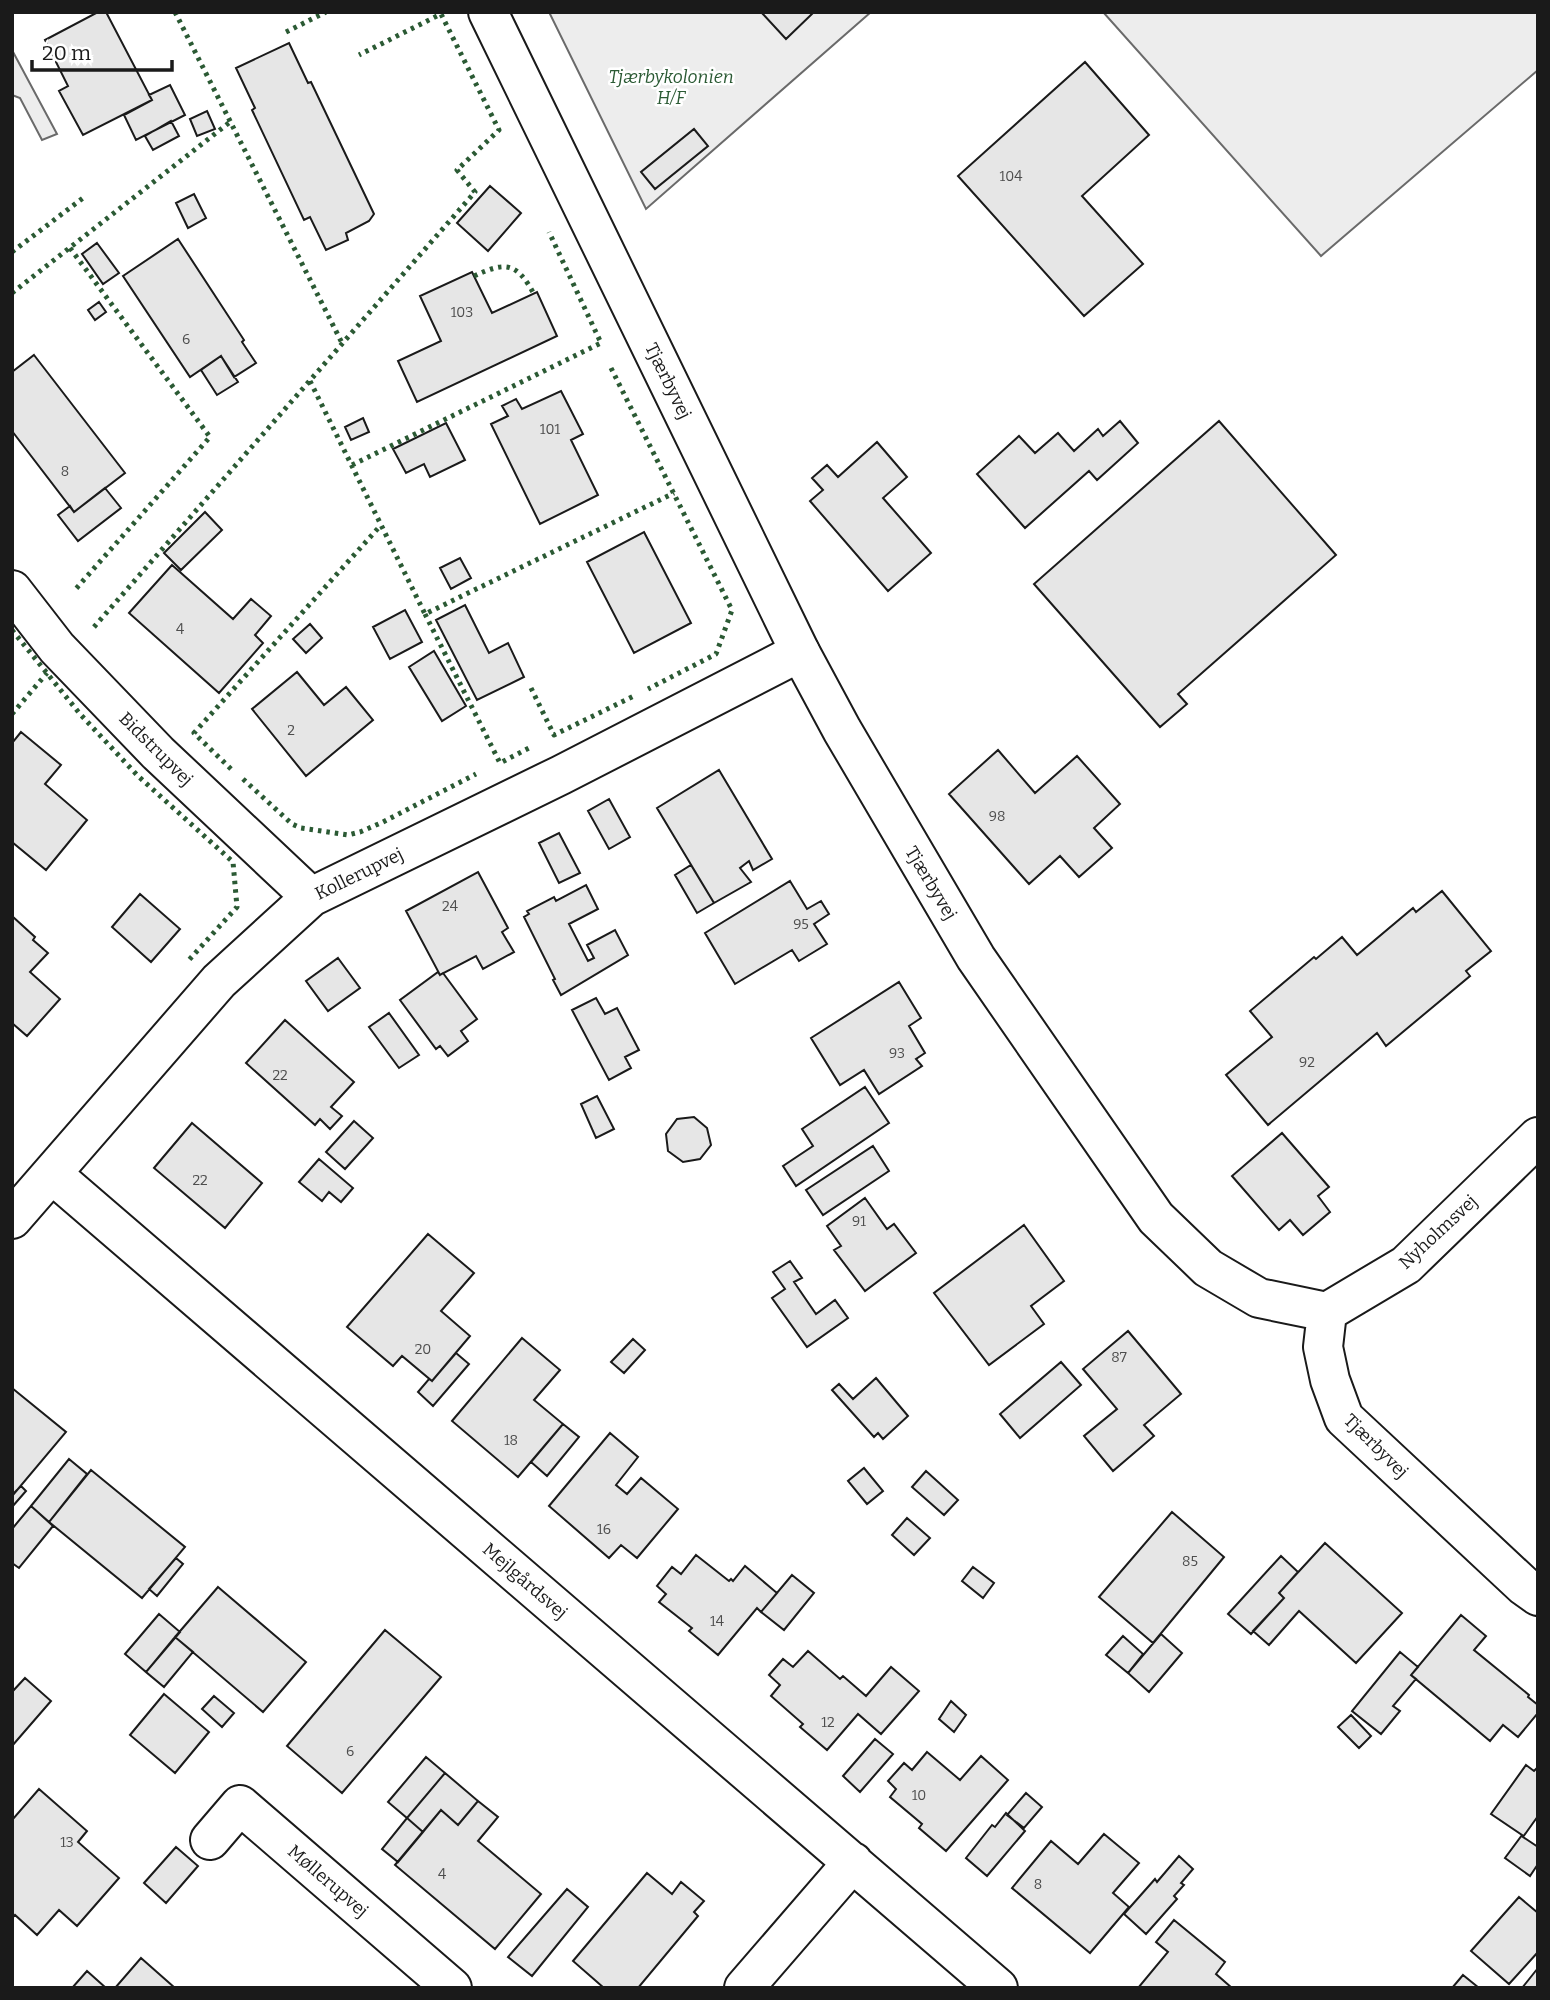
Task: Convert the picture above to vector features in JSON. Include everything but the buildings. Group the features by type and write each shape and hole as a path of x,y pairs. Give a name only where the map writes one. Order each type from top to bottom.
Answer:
{"street":[{"name":"Tjærbyvej","path":"488,12 800,652 848,741 976,958 1156,1218 1208,1268 1259,1298 1327,1312 1323,1347 1330,1380 1344,1418 1538,1596"},
{"name":"Bidstrupvej","path":"12,590 57,648 158,753 311,897"},
{"name":"Kollerupvej","path":"12,1219 219,981 311,897 561,775 800,652"},
{"name":"Nyholmsvej","path":"1327,1312 1406,1265 1538,1137"},
{"name":"Mejlgårdsvej","path":"52,1174 998,1988"},
{"name":"Møllerupvej","path":"210,1840 240,1805 452,1988"},
{"path":"744,1988 853,1862"}],"green space":[{"name":"Tjærbykolonien H/F","path":"549,12 871,12 646,209"},
{"path":"1103,12 1538,12 1538,70 1321,256"},
{"path":"12,50 57,134 42,140 20,98 12,95"}],"hedge":[{"path":"175,12 343,345"},
{"path":"286,32 326,12"},
{"path":"94,627 475,192 457,170 499,130 441,14 359,55"},
{"path":"12,293 230,122"},
{"path":"12,252 83,198"},
{"path":"352,465 601,343 549,232"},
{"path":"70,248 210,437 74,591"},
{"path":"474,276 494,268 509,267 521,275 534,294"},
{"path":"611,368 732,610 716,654 648,689"},
{"path":"310,381 425,614 674,493"},
{"path":"231,769 194,733 381,525"},
{"path":"425,614 500,763 531,747"},
{"path":"12,630 80,714 138,776 233,862 237,907 188,961"},
{"path":"12,714 47,673"},
{"path":"531,688 554,735 636,695"},
{"path":"243,779 292,824 301,828 348,835 383,822 476,774"}]}
